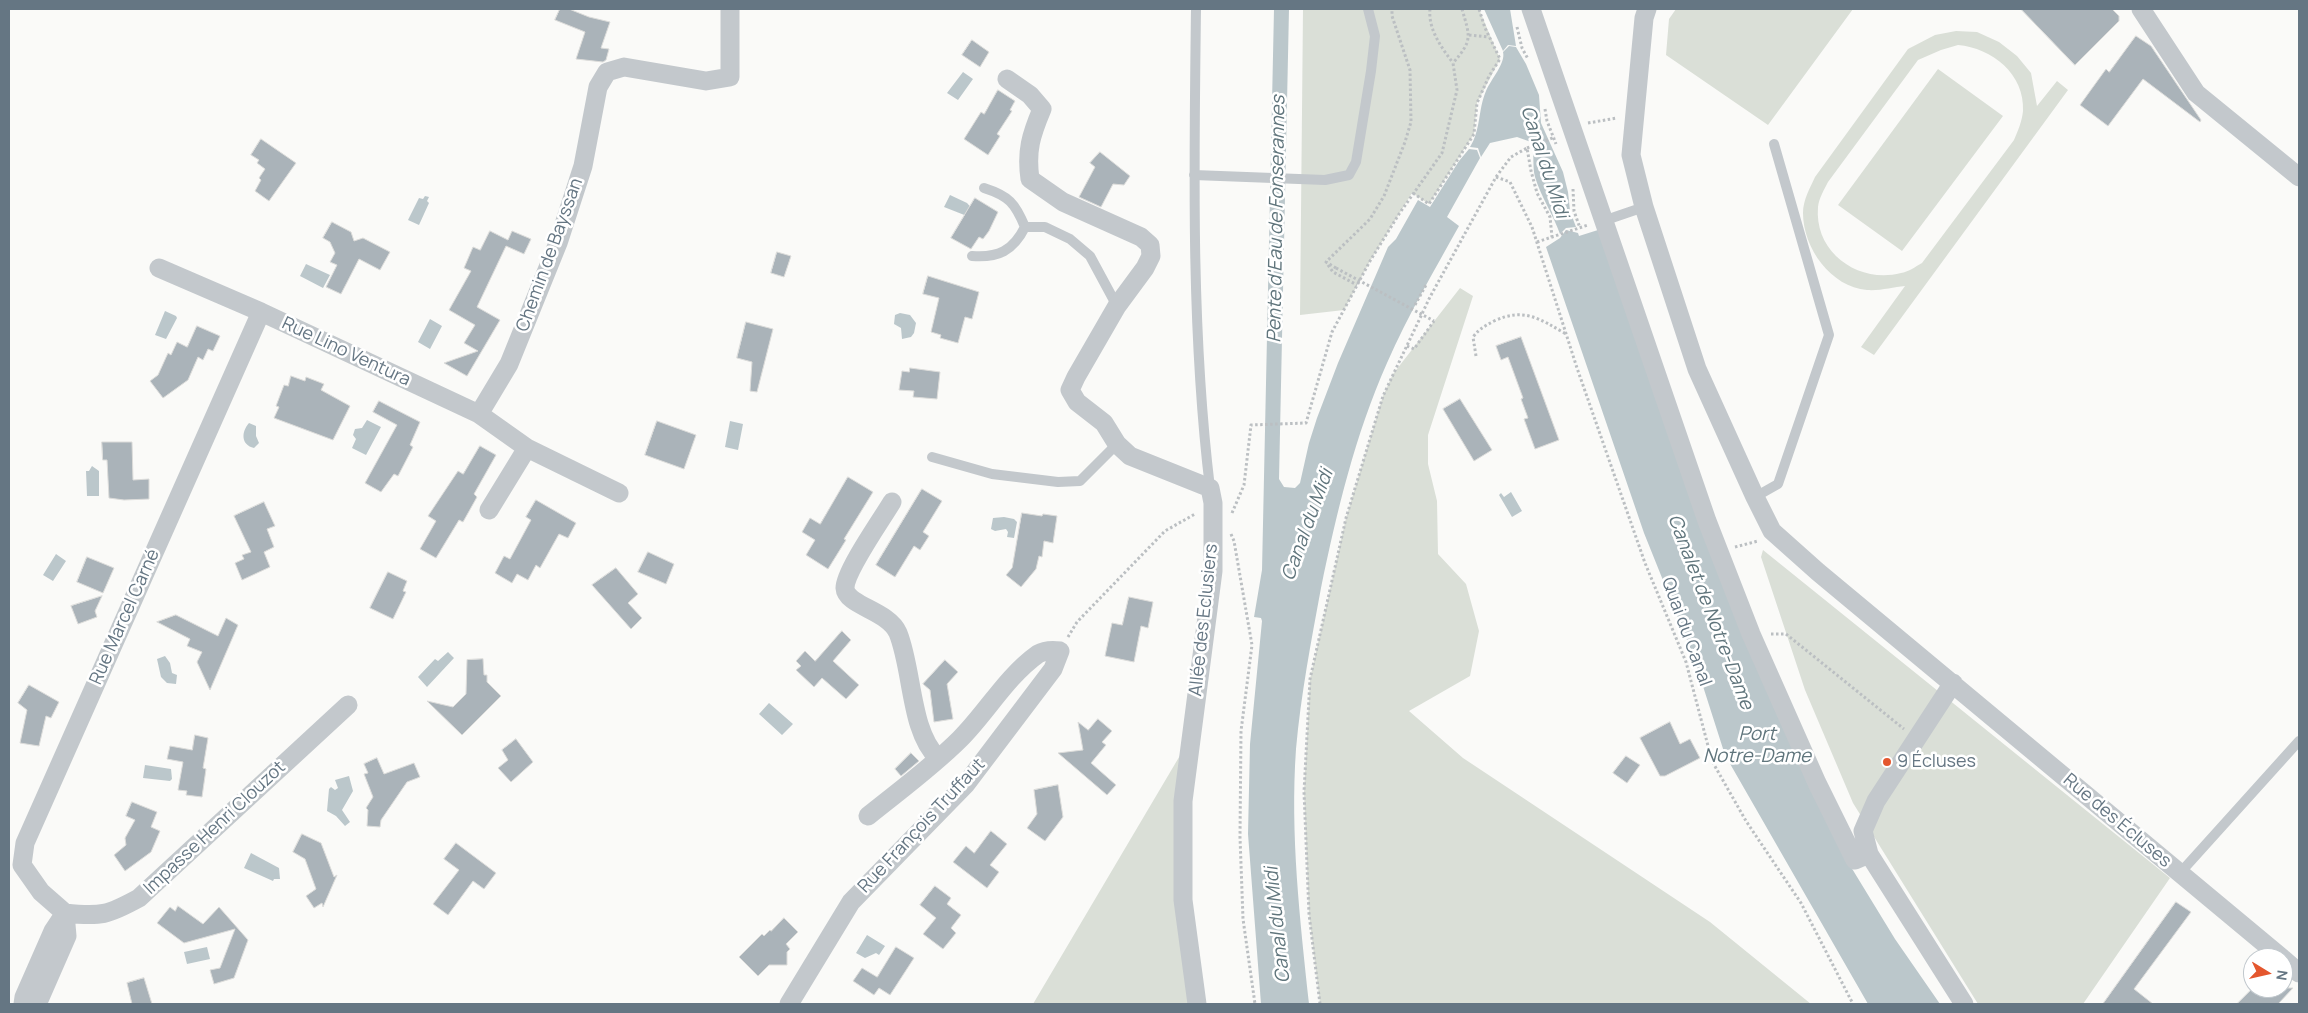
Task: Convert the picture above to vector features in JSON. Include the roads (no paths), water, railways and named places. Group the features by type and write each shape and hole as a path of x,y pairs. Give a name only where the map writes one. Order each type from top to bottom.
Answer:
{"street":[{"name":"Chemin de Bayssan","path":"479,414 508,364 558,243 583,166 598,86 607,72 624,67 706,81 730,77 730,9"},
{"path":"1531,9 1718,550 1751,634 1817,783 1855,860 1869,854"},
{"name":"Rue des Écluses","path":"1647,9 1644,18 1631,155 1644,208 1697,368 1772,531 2269,948"},
{"path":"2141,9 2196,93 2299,177"},
{"path":"1007,79 1030,95 1042,109 1033,130 1027,158 1030,179 1064,202 1141,237 1150,245 1151,256 1145,268 1117,306 1070,390 1077,402 1104,422 1118,444 1130,456 1212,496"},
{"name":"Rue Lino Ventura","path":"159,268 261,312 479,414 527,448 619,493"},
{"name":"Rue Marcel Carné","path":"65,913 41,892 22,865 25,843 261,312"},
{"path":"489,510 527,448"},
{"name":"Allée des Eclusiers","path":"1197,1004 1183,900 1183,801 1213,571 1212,496"},
{"name":"Rue François Truffaut","path":"892,502 848,575 845,589 849,598 887,618 897,631 907,658 920,729 929,750 938,758"},
{"name":"Rue François Truffaut","path":"788,1004 851,902 966,784 1053,669 1060,651 1052,650 1039,653 997,693 960,738 868,816"},
{"path":"1953,683 1876,801 1863,831 1869,854 1964,1004"},
{"name":"Impasse Henri Clouzot","path":"65,913 88,916 111,913 139,898 348,705"},
{"path":"23,1004 24,997 53,931 65,913"},
{"path":"35,1004 39,1000 67,936 65,913"}],"lane":[{"name":"Allée des Eclusiers","path":"1196,9 1194,175 1203,425 1212,496"},
{"path":"1194,175 1325,180 1349,175 1356,162 1370,80 1374,36 1368,9"},
{"path":"1755,497 1778,484 1829,335 1774,144"},
{"path":"972,256 989,257 1005,251 1018,240 1025,227 1019,211 1005,195 984,188"},
{"path":"1603,221 1644,208"},
{"path":"1025,227 1045,227 1070,239 1090,256 1117,306"},
{"path":"932,457 992,474 1058,482 1080,481 1118,444"},
{"path":"2180,873 2299,741"}],"water":[{"path":"1274,9 1289,9 1279,479 1284,487 1295,488 1300,483 1317,418 1338,363 1388,247 1396,239 1418,200 1430,207 1459,161 1469,149 1477,150 1480,158 1447,217 1459,226 1404,328 1387,363 1365,418 1340,502 1321,588 1301,708 1294,781 1297,877 1309,1004 1261,1004 1248,834 1250,744 1262,621 1261,618 1254,617 1262,570"},
{"path":"1484,9 1510,9 1516,46 1508,45 1503,51"},
{"name":"Canal du Midi","path":"1509,46 1516,47 1526,64 1539,95 1541,123 1563,172 1570,211 1576,227 1566,228 1560,234 1535,177 1531,142 1517,137 1490,143 1481,157 1478,148 1470,147 1476,134 1483,98 1500,66 1503,52"},
{"path":"963,72 973,79 958,100 947,93"},
{"path":"950,195 967,203 975,212 972,218 944,207"},
{"path":"425,196 429,197 427,201 429,203 419,225 408,220 419,198 423,199"},
{"name":"Port Notre-Dame","path":"1566,230 1578,233 1579,236 1598,230 1851,867 1895,939 1940,1004 1868,1004 1725,755 1693,655 1644,533 1546,247 1560,238"},
{"path":"306,264 330,275 323,288 300,276"},
{"path":"165,311 177,318 166,339 155,335"},
{"path":"900,313 910,315 916,323 911,337 902,339 901,328 894,324 895,315"},
{"path":"430,319 442,326 430,349 418,342"},
{"path":"367,420 381,427 366,455 352,448 356,439 353,435 355,429 362,428"},
{"path":"730,421 743,424 738,450 725,447"},
{"path":"249,423 256,426 256,436 259,443 254,448 247,444 244,438 246,427"},
{"path":"92,466 99,471 99,496 87,496 86,471 89,471"},
{"path":"1511,492 1522,511 1512,517 1499,495 1501,493 1504,497"},
{"path":"1004,517 1014,519 1017,522 1014,538 1007,537 1008,532 1006,529 995,531 991,529 993,518"},
{"path":"56,554 66,561 53,581 43,575"},
{"path":"448,652 454,658 427,687 418,677 435,659 438,661"},
{"path":"165,656 170,663 172,673 177,675 176,684 167,683 161,677 157,659"},
{"path":"769,703 793,724 782,735 759,714"},
{"path":"145,765 171,769 172,779 170,781 143,778"},
{"path":"349,776 353,791 342,810 350,822 345,826 336,816 327,811 329,789 331,787 335,790 338,788 335,780"},
{"path":"251,853 279,868 280,879 274,879 273,881 244,868"},
{"path":"867,935 885,946 879,955 876,953 865,958 856,953"},
{"path":"207,947 210,959 187,964 184,952"}],"place":[{"name":"9 Écluses","path":"1887,762"}],"water label":[{"name":"Pente d'Eau de Fonserannes","path":"1277,219"},
{"name":"Canalet de Notre-Dame","path":"1710,612"}]}
